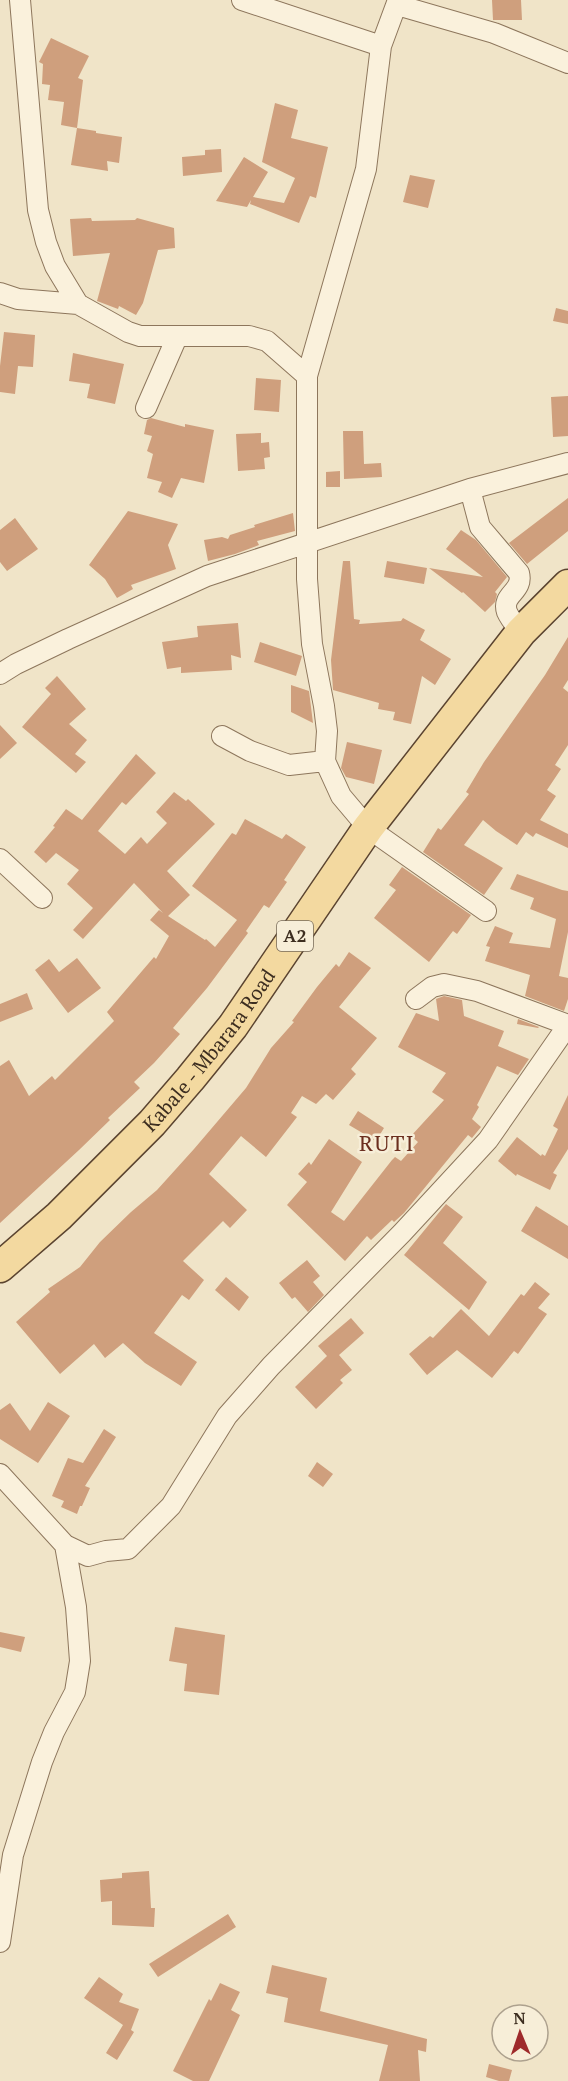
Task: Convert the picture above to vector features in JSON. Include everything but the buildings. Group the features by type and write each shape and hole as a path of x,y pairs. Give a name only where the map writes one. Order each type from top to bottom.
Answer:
{"main road":[{"name":"Kabale - Mbarara Road","path":"0,1267 67,1208 152,1123 190,1079 233,1026 368,828 521,632 568,585"}],"street":[{"path":"20,0 38,210 55,266 78,304"},
{"path":"242,0 381,46"},
{"path":"486,911 368,828 341,796 325,761 327,731 312,644 307,579 307,376 366,169 381,46 398,2 494,33 568,63"},
{"path":"0,294 18,299 78,304 128,333 140,336 249,336 267,341 307,376"},
{"path":"146,408 177,337"},
{"path":"0,674 16,663 207,576 470,489 568,463"},
{"path":"470,489 480,527 519,573 521,580 519,586 506,604 507,612 521,632"},
{"path":"222,736 250,751 289,765 325,761"},
{"path":"0,859 42,898"},
{"path":"0,1474 65,1545 88,1557 106,1551 129,1550 171,1506 227,1416 271,1366 402,1233 488,1140 568,1025 477,991 444,984 432,987 416,999"},
{"path":"0,1942 16,1846 42,1762 54,1732 75,1692 80,1661 76,1607 65,1545"}],"district":[{"name":"RUTI","path":"387,1143"}]}
